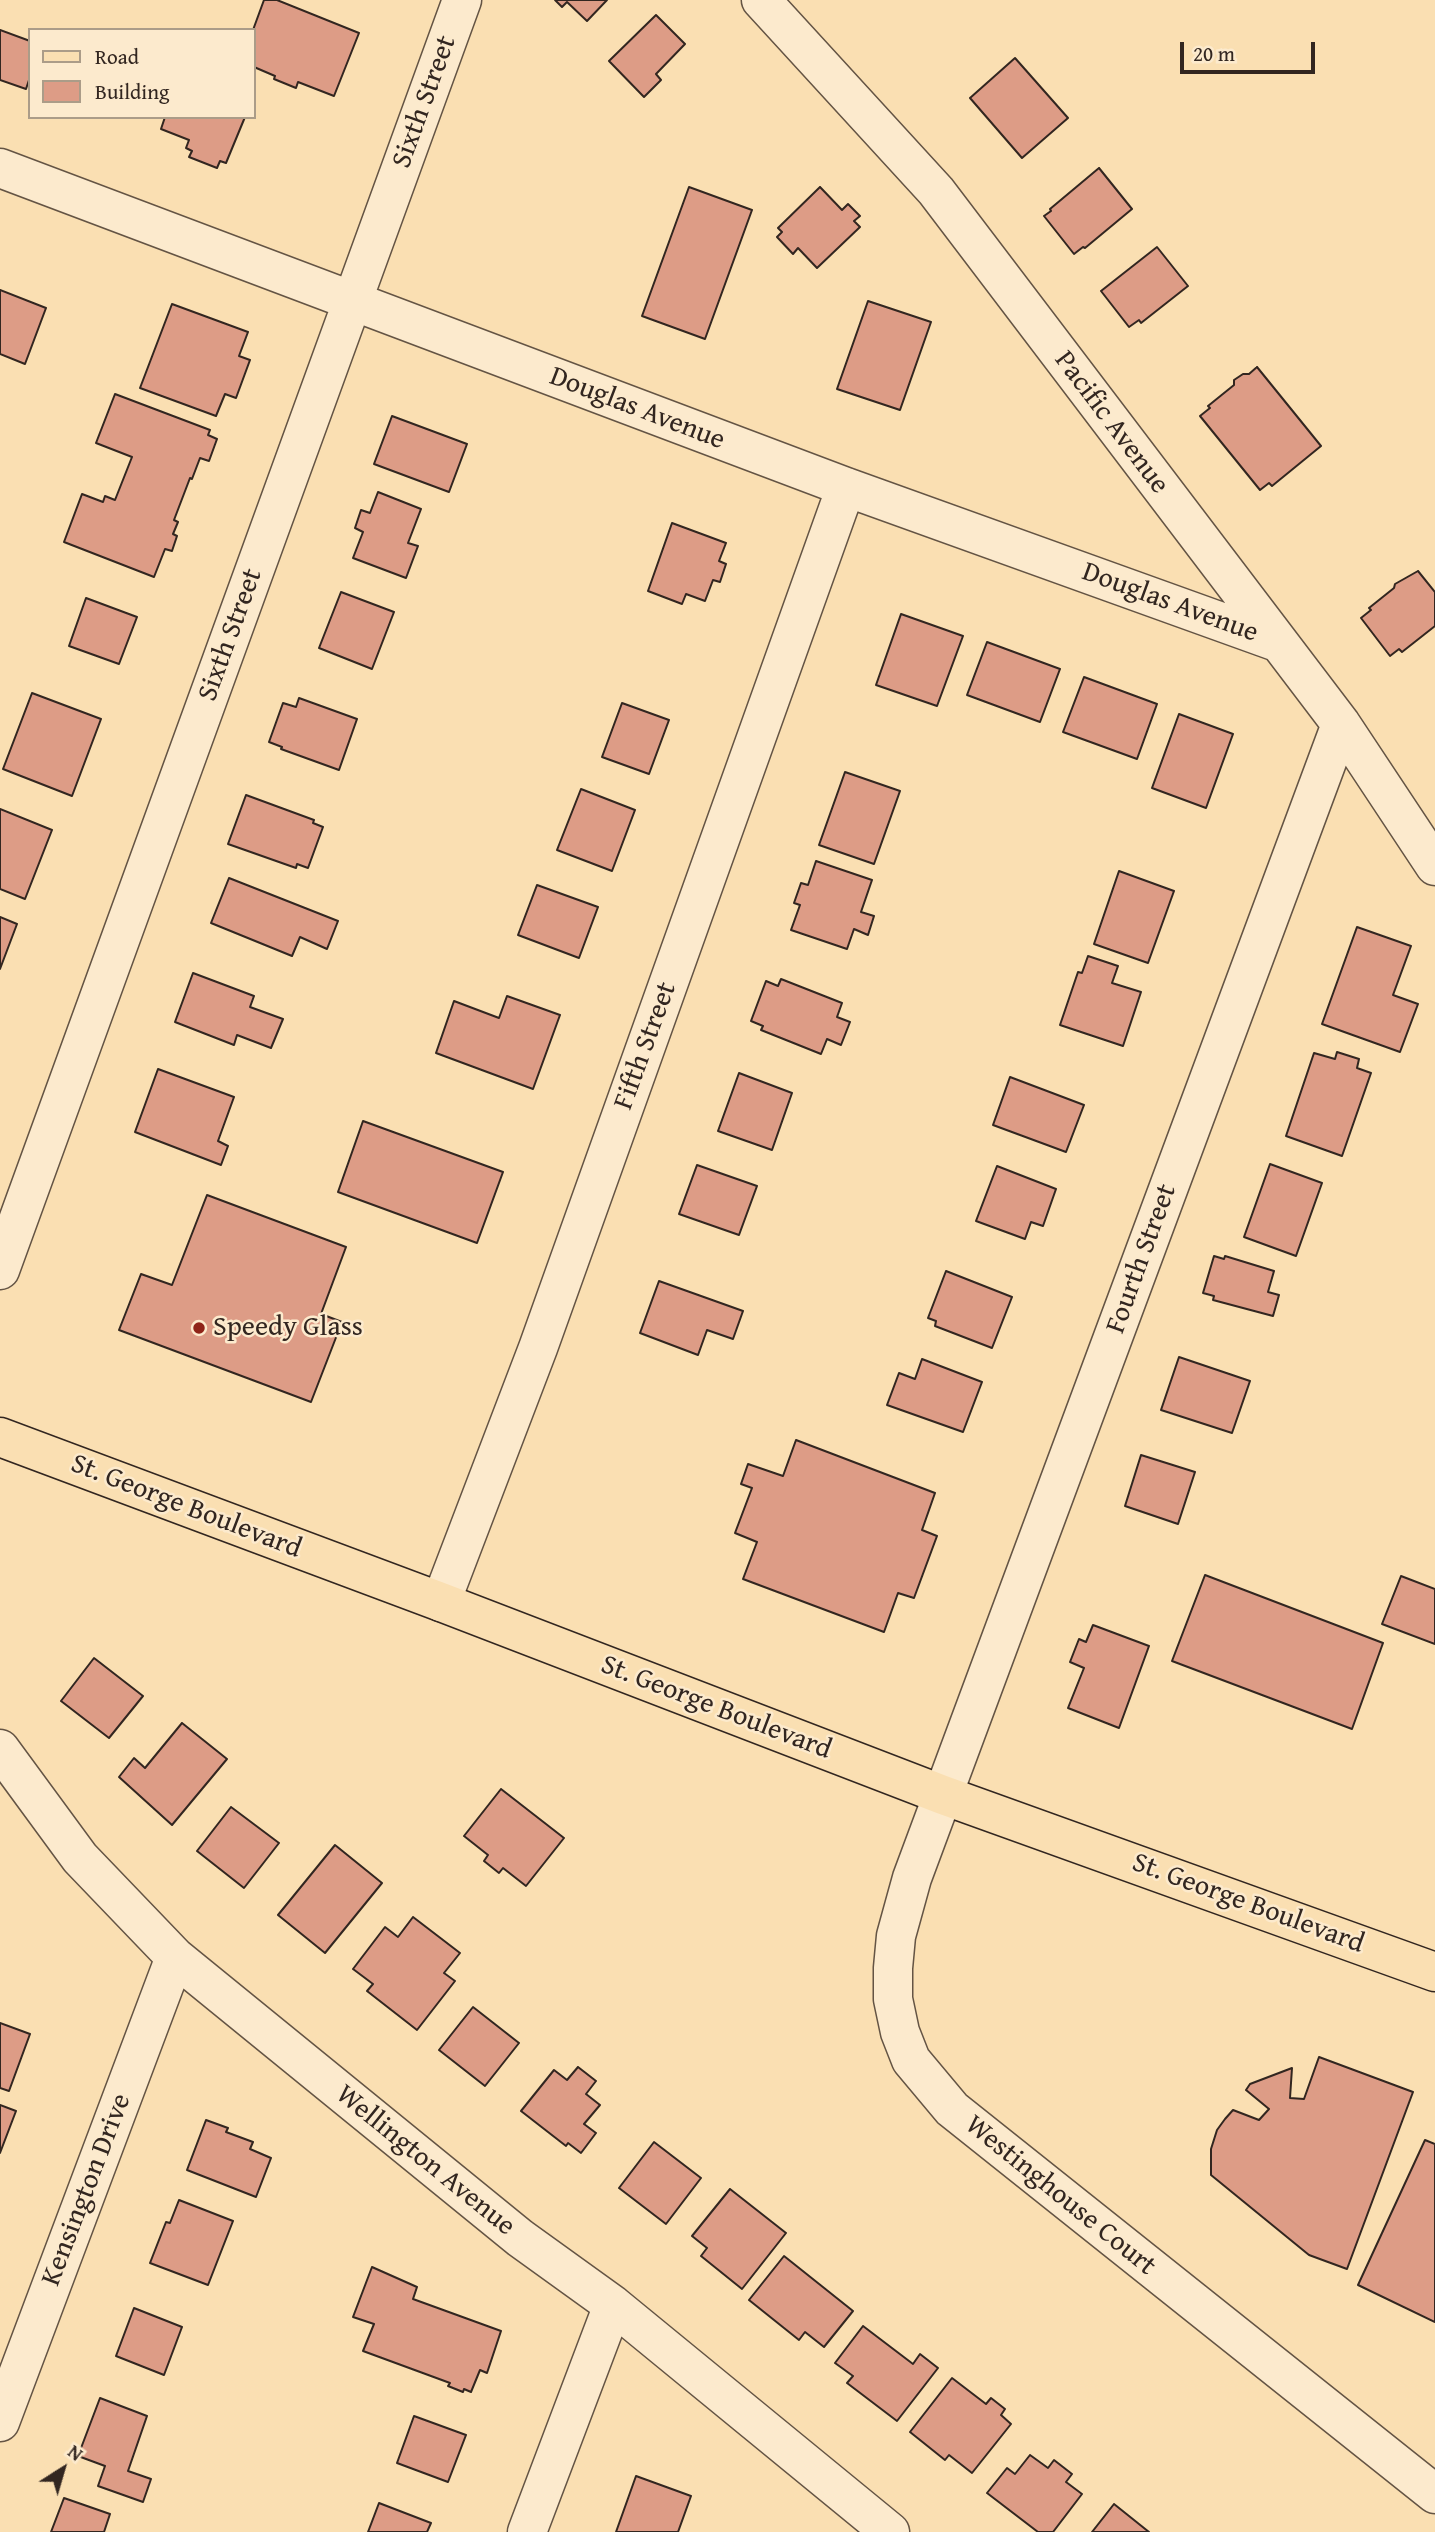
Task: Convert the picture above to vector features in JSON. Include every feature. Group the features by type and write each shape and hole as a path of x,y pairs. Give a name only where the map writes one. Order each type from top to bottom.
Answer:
{"main road":[{"name":"St. George Boulevard","path":"0,1437 441,1602 943,1795 1435,1972"}],"street":[{"name":"Sixth Street","path":"0,1270 462,0"},
{"name":"Pacific Avenue","path":"761,0 936,191 1341,724 1435,866"},
{"name":"Douglas Avenue","path":"0,169 846,487 1277,642"},
{"name":"Fifth Street","path":"441,1602 538,1348 846,487"},
{"name":"Fourth Street","path":"943,1795 1341,724"},
{"name":"Wellington Avenue","path":"0,1749 80,1858 175,1957 520,2238 613,2305 890,2532"},
{"name":"Westinghouse Court","path":"943,1795 912,1878 896,1936 893,1999 900,2032 911,2060 952,2109 982,2134 1435,2494"},
{"name":"Kensington Drive","path":"0,2423 175,1957"},
{"path":"527,2532 613,2305"}],"building":[{"path":"264,0 277,0 359,33 334,96 298,82 296,88 256,68 256,28 254,28"},
{"path":"555,0 607,0 587,21 567,2 562,7"},
{"path":"656,15 685,44 656,74 661,80 644,97 609,61"},
{"path":"0,30 28,40 28,83 26,89 0,80"},
{"path":"1015,58 1068,118 1022,158 970,98"},
{"path":"164,119 244,119 226,163 220,161 217,168 189,157 192,151 186,148 189,140 161,129"},
{"path":"1099,168 1132,209 1074,254 1044,216"},
{"path":"689,187 752,210 705,339 642,316"},
{"path":"820,187 842,210 848,204 860,216 854,221 860,227 817,268 798,248 793,254 777,237 782,232 778,228"},
{"path":"1157,247 1188,286 1141,323 1139,320 1129,327 1101,291"},
{"path":"0,290 46,308 25,364 0,354"},
{"path":"868,301 931,322 900,410 837,389"},
{"path":"172,304 248,332 239,356 250,360 236,398 225,394 216,416 140,388"},
{"path":"1257,367 1321,446 1272,486 1269,483 1260,490 1200,416 1234,385 1234,380 1243,374 1249,374"},
{"path":"115,394 210,430 208,435 217,439 209,461 200,458 192,479 190,478 174,520 178,522 173,534 177,536 172,551 165,549 154,577 64,542 82,494 103,502 105,496 115,500 132,457 96,443"},
{"path":"392,416 467,444 449,492 374,464"},
{"path":"378,492 421,509 408,543 418,546 406,578 353,558 363,532 355,528 361,510 370,513"},
{"path":"672,523 726,543 719,561 726,564 720,582 713,580 705,601 686,594 682,604 648,591"},
{"path":"1418,571 1435,592 1435,626 1402,652 1399,649 1390,656 1361,618 1394,588 1395,584"},
{"path":"341,592 394,612 372,669 319,648"},
{"path":"86,598 137,617 119,664 69,646"},
{"path":"901,614 963,636 937,706 876,685"},
{"path":"987,642 1060,669 1040,722 967,695"},
{"path":"1084,677 1157,704 1137,759 1063,732"},
{"path":"32,693 101,719 72,796 3,769"},
{"path":"299,698 357,719 339,770 269,742 283,703 296,707"},
{"path":"622,703 669,720 649,774 602,757"},
{"path":"1179,714 1233,734 1206,808 1152,788"},
{"path":"845,772 900,791 874,864 819,845"},
{"path":"581,789 635,810 612,871 557,850"},
{"path":"246,795 314,820 313,823 323,827 308,868 297,864 296,868 228,844"},
{"path":"0,809 52,830 25,899 0,889"},
{"path":"816,861 872,880 861,912 874,916 868,935 854,929 847,949 791,930 800,905 794,903 801,883 808,885"},
{"path":"1119,871 1174,891 1148,963 1094,944"},
{"path":"229,878 338,921 327,949 300,937 292,956 211,923"},
{"path":"537,885 598,907 579,958 518,935"},
{"path":"0,917 17,924 0,969"},
{"path":"1357,927 1411,946 1393,995 1418,1004 1400,1052 1322,1024"},
{"path":"1088,956 1118,966 1112,983 1141,992 1123,1046 1060,1025 1078,972 1082,973"},
{"path":"193,973 254,996 250,1007 283,1019 271,1048 237,1035 234,1045 175,1022"},
{"path":"781,979 842,1003 837,1017 850,1022 841,1045 827,1039 821,1054 761,1030 763,1026 751,1021 766,981 778,986"},
{"path":"507,996 560,1015 533,1089 436,1053 454,1001 499,1018"},
{"path":"1337,1052 1359,1059 1357,1068 1371,1073 1342,1156 1286,1136 1314,1053 1335,1059"},
{"path":"158,1069 234,1097 218,1141 228,1146 221,1165 135,1132"},
{"path":"739,1073 792,1093 772,1150 718,1131"},
{"path":"1010,1077 1084,1105 1066,1152 993,1125"},
{"path":"363,1121 503,1172 477,1243 338,1192"},
{"path":"1270,1164 1322,1183 1296,1256 1244,1237"},
{"path":"697,1165 757,1186 739,1235 679,1214"},
{"path":"997,1166 1056,1189 1043,1226 1031,1222 1025,1239 976,1221"},
{"path":"207,1195 346,1247 321,1314 342,1322 311,1402 119,1330 141,1274 172,1285"},
{"path":"1214,1256 1224,1259 1225,1256 1274,1271 1268,1292 1279,1295 1273,1316 1213,1300 1214,1296 1203,1293"},
{"path":"946,1271 1012,1297 992,1348 935,1326 936,1321 928,1318"},
{"path":"659,1281 743,1311 733,1339 707,1330 698,1355 640,1333"},
{"path":"1179,1357 1250,1381 1232,1433 1161,1410"},
{"path":"922,1359 982,1382 963,1432 887,1405 899,1373 915,1379"},
{"path":"796,1440 935,1493 922,1530 937,1536 914,1598 898,1593 884,1632 743,1579 757,1542 735,1533 752,1488 741,1484 748,1464 783,1476"},
{"path":"1141,1455 1195,1472 1178,1524 1125,1506"},
{"path":"1205,1575 1383,1643 1352,1729 1172,1661"},
{"path":"1401,1576 1435,1589 1435,1644 1382,1624"},
{"path":"1093,1625 1149,1646 1119,1728 1068,1708 1084,1668 1070,1662 1079,1639 1086,1642"},
{"path":"94,1658 143,1696 109,1738 61,1701"},
{"path":"182,1723 227,1759 172,1825 119,1777 134,1758 145,1768"},
{"path":"501,1789 564,1838 526,1886 503,1868 499,1873 484,1861 488,1855 464,1836"},
{"path":"231,1807 279,1843 244,1888 197,1851"},
{"path":"335,1845 382,1883 325,1953 278,1915"},
{"path":"413,1917 460,1953 444,1973 455,1981 417,2030 367,1991 373,1984 353,1969 385,1927 398,1937"},
{"path":"473,2007 519,2043 485,2086 439,2050"},
{"path":"0,2023 30,2034 9,2091 0,2088"},
{"path":"1319,2057 1413,2092 1347,2269 1309,2255 1211,2175 1211,2149 1217,2130 1225,2119 1233,2110 1259,2120 1269,2109 1246,2090 1250,2084 1292,2068 1290,2098 1304,2099"},
{"path":"578,2067 596,2081 586,2094 600,2105 584,2124 596,2133 581,2153 568,2143 566,2146 521,2111 554,2070 567,2080"},
{"path":"0,2105 16,2111 0,2153"},
{"path":"206,2120 228,2128 226,2132 253,2142 250,2149 271,2158 256,2197 187,2170"},
{"path":"1425,2140 1435,2144 1435,2322 1358,2285"},
{"path":"654,2142 701,2178 666,2224 619,2188"},
{"path":"730,2189 786,2233 742,2289 701,2256 707,2248 692,2236"},
{"path":"179,2200 233,2221 208,2285 150,2263 166,2222 170,2223"},
{"path":"784,2256 853,2311 824,2347 805,2332 799,2340 749,2300"},
{"path":"372,2267 417,2287 413,2299 501,2331 487,2373 480,2370 471,2392 464,2389 463,2392 448,2386 450,2383 363,2351 374,2324 353,2317"},
{"path":"134,2308 182,2327 164,2375 116,2356"},
{"path":"863,2326 913,2364 920,2354 938,2368 897,2421 847,2383 853,2376 835,2363"},
{"path":"952,2378 986,2404 991,2398 1005,2409 1001,2415 1011,2424 972,2473 949,2455 945,2460 910,2432"},
{"path":"100,2398 147,2416 128,2471 151,2479 143,2502 98,2486 105,2466 78,2456"},
{"path":"414,2416 466,2435 448,2482 397,2463"},
{"path":"1030,2455 1048,2468 1054,2460 1072,2474 1066,2482 1082,2494 1053,2532 1038,2532 987,2493 1007,2468 1015,2474"},
{"path":"636,2476 691,2496 678,2532 616,2532"},
{"path":"64,2498 110,2514 104,2532 51,2532"},
{"path":"379,2503 431,2523 427,2532 368,2532"},
{"path":"1114,2504 1149,2532 1092,2532"}],"place":[{"name":"Speedy Glass","path":"199,1328"}]}
